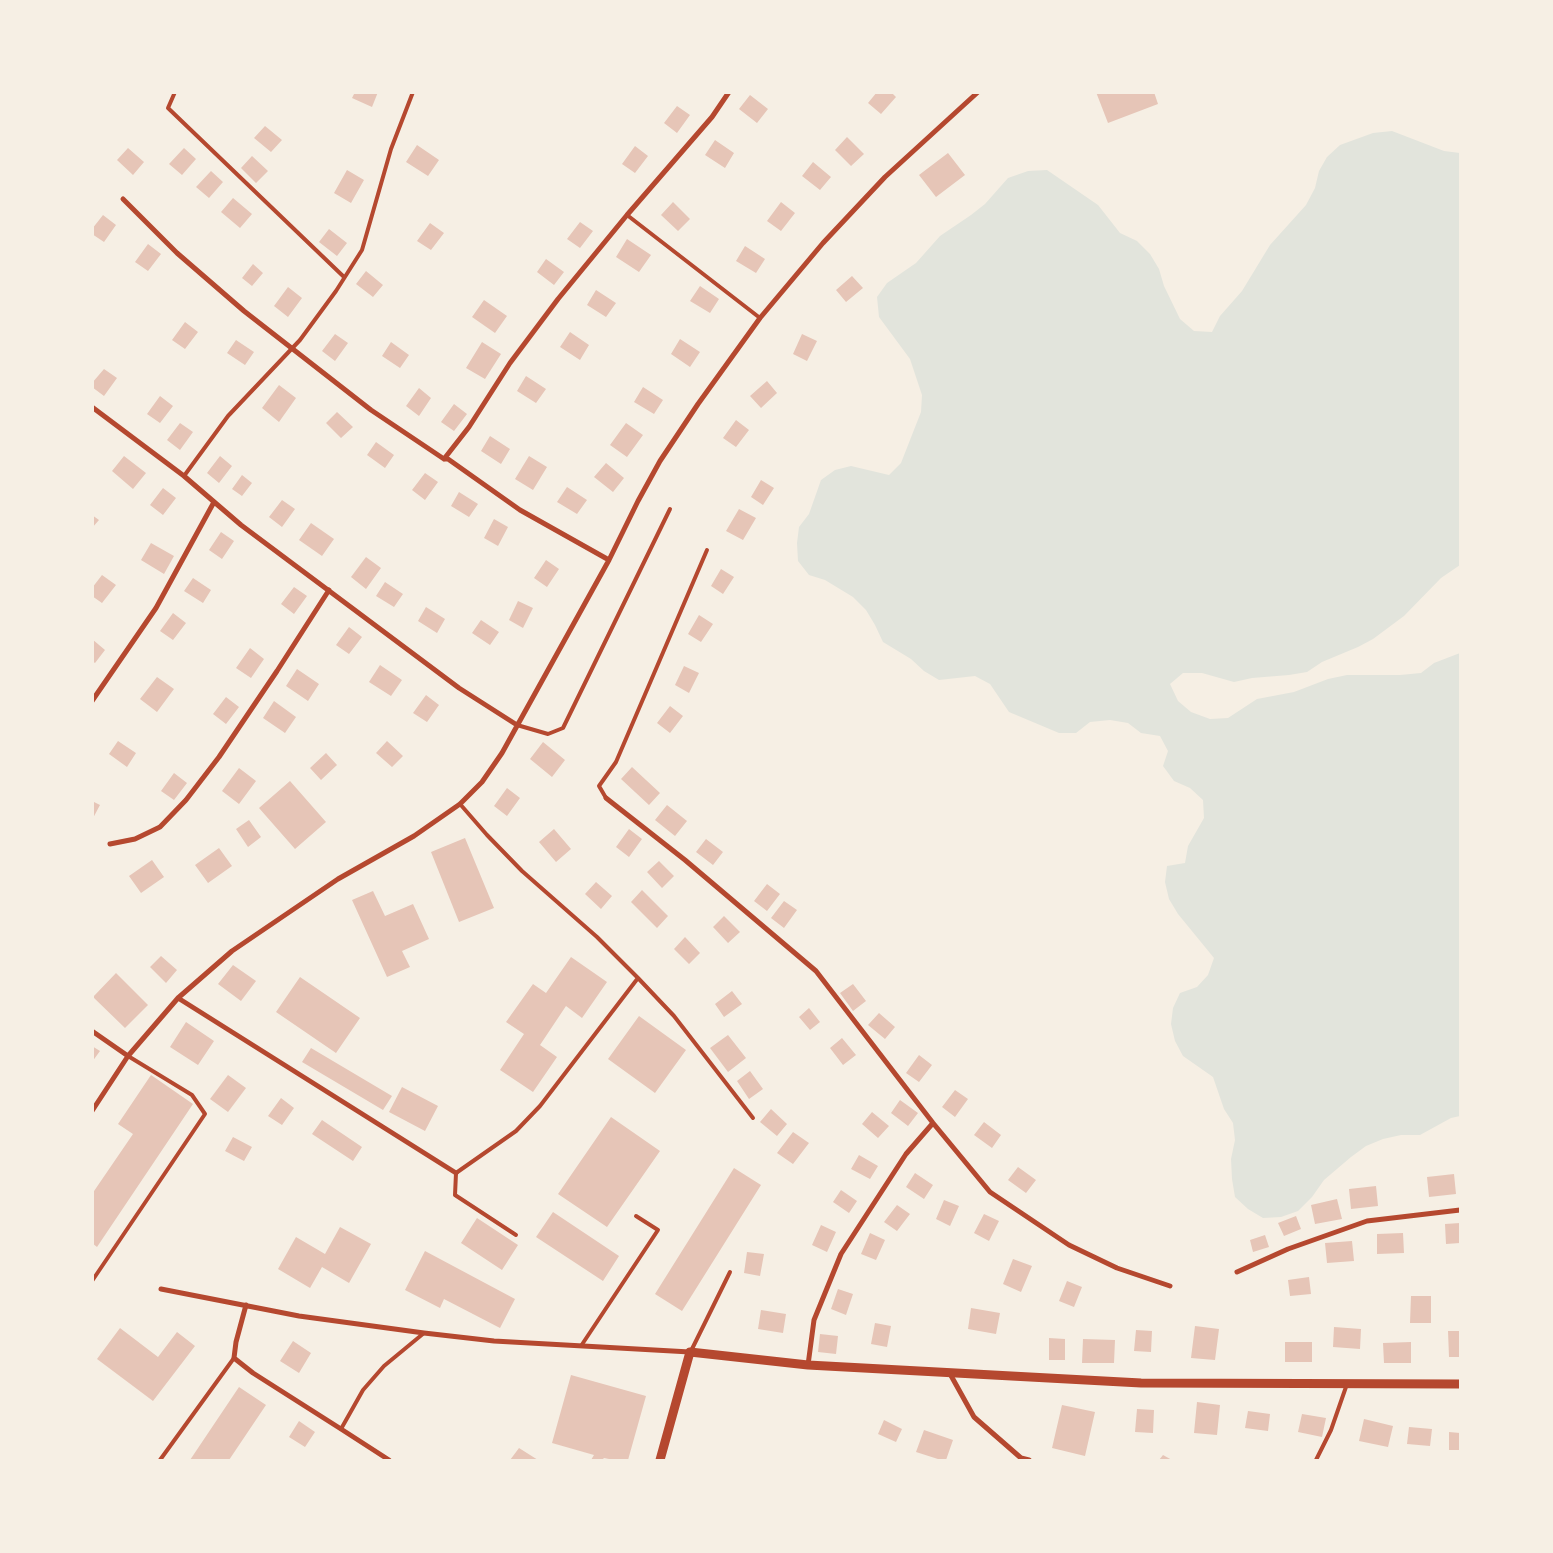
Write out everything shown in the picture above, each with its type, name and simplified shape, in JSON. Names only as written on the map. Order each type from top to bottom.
[{"type":"street","points":[[444,460],[469,427],[510,363],[553,306],[627,215],[712,118],[729,92]]},
{"type":"street","points":[[92,1111],[128,1056],[178,998],[232,951],[338,879],[414,836],[460,804],[482,782],[502,753],[609,560],[660,461],[698,404],[760,318],[823,243],[885,177],[978,92]]},
{"type":"street","points":[[123,199],[177,252],[244,311],[371,410],[520,510],[609,560]]},
{"type":"street","points":[[92,408],[184,476],[241,524],[459,688],[517,725]]},
{"type":"street","points":[[92,700],[156,608],[214,502]]},
{"type":"street","points":[[110,844],[135,839],[160,827],[186,800],[219,757],[329,590]]},
{"type":"street","points":[[606,798],[685,860],[816,971],[933,1123],[990,1192],[1068,1245],[1117,1268],[1170,1286]]},
{"type":"street","points":[[178,998],[456,1173]]},
{"type":"street","points":[[92,1032],[128,1056]]},
{"type":"street","points":[[808,1364],[814,1320],[841,1254],[906,1154],[933,1123]]},
{"type":"street","points":[[1237,1272],[1288,1249],[1367,1221],[1460,1210]]},
{"type":"street","points":[[161,1289],[299,1316],[424,1333],[494,1341],[690,1352],[808,1364],[1141,1383],[1460,1384]]},
{"type":"street","points":[[246,1305],[236,1342],[234,1358],[253,1373],[388,1460]]},
{"type":"street","points":[[660,1460],[690,1352]]},
{"type":"street","points":[[948,1372],[974,1418],[1021,1458],[1029,1460]]},
{"type":"lane","points":[[174,92],[168,108],[344,277]]},
{"type":"lane","points":[[184,476],[228,416],[300,340],[362,250],[391,148],[414,92]]},
{"type":"lane","points":[[627,215],[760,318]]},
{"type":"lane","points":[[517,725],[548,734],[563,728],[670,509]]},
{"type":"lane","points":[[606,798],[599,786],[616,762],[707,550]]},
{"type":"lane","points":[[460,804],[522,871],[597,937],[674,1016],[753,1118]]},
{"type":"lane","points":[[516,1235],[455,1195],[456,1173],[516,1131],[540,1106],[638,978]]},
{"type":"lane","points":[[92,1281],[205,1114],[192,1095],[128,1056]]},
{"type":"lane","points":[[582,1346],[658,1230],[636,1216]]},
{"type":"lane","points":[[690,1352],[730,1272]]},
{"type":"lane","points":[[341,1429],[364,1390],[384,1366],[424,1333]]},
{"type":"lane","points":[[160,1460],[234,1358]]},
{"type":"lane","points":[[1316,1460],[1331,1430],[1347,1384]]},
{"type":"shaded area","points":[[1392,131],[1444,151],[1460,153],[1460,565],[1441,578],[1404,616],[1373,639],[1322,662],[1307,672],[1252,678],[1234,682],[1202,673],[1183,673],[1170,684],[1178,701],[1191,712],[1210,719],[1228,718],[1257,699],[1294,692],[1328,679],[1347,675],[1421,673],[1434,663],[1460,653],[1460,1116],[1451,1118],[1420,1135],[1401,1135],[1383,1139],[1366,1146],[1324,1180],[1312,1197],[1298,1211],[1281,1217],[1263,1218],[1248,1209],[1235,1197],[1231,1159],[1235,1140],[1233,1123],[1224,1109],[1213,1077],[1183,1056],[1175,1041],[1171,1024],[1173,1008],[1180,993],[1197,987],[1208,975],[1214,958],[1178,914],[1169,899],[1165,882],[1167,866],[1185,863],[1188,846],[1204,818],[1203,800],[1190,788],[1174,781],[1163,766],[1168,751],[1160,736],[1141,733],[1128,723],[1110,720],[1090,722],[1076,733],[1059,733],[1009,712],[990,684],[975,676],[939,680],[924,671],[911,659],[883,642],[866,610],[853,597],[825,580],[809,575],[798,561],[797,543],[799,527],[809,514],[821,480],[835,470],[851,466],[889,475],[901,463],[921,412],[922,395],[910,359],[879,317],[877,297],[887,283],[916,263],[940,236],[985,204],[1008,178],[1028,171],[1047,170],[1098,205],[1120,233],[1137,241],[1150,254],[1159,269],[1164,286],[1180,319],[1194,331],[1212,332],[1220,316],[1242,291],[1270,245],[1306,205],[1315,188],[1319,171],[1327,157],[1340,145],[1373,133]]},
{"type":"building","points":[[355,92],[378,92],[372,107],[352,98]]},
{"type":"building","points":[[877,92],[891,92],[896,97],[881,114],[868,103]]},
{"type":"building","points":[[1096,92],[1154,92],[1158,104],[1108,123]]},
{"type":"building","points":[[750,95],[768,109],[757,123],[739,109]]},
{"type":"building","points":[[677,106],[690,115],[677,133],[664,123]]},
{"type":"building","points":[[265,126],[282,140],[271,152],[254,138]]},
{"type":"building","points":[[847,137],[864,154],[851,166],[835,150]]},
{"type":"building","points":[[715,140],[734,153],[725,168],[705,155]]},
{"type":"building","points":[[417,145],[439,160],[428,176],[406,162]]},
{"type":"building","points":[[635,146],[648,156],[635,173],[622,164]]},
{"type":"building","points":[[128,148],[144,162],[133,175],[117,160]]},
{"type":"building","points":[[184,148],[196,159],[182,175],[169,164]]},
{"type":"building","points":[[948,153],[965,175],[936,197],[919,175]]},
{"type":"building","points":[[252,156],[268,171],[256,183],[241,168]]},
{"type":"building","points":[[813,162],[831,177],[820,190],[802,176]]},
{"type":"building","points":[[347,170],[364,180],[351,203],[334,193]]},
{"type":"building","points":[[211,171],[223,182],[209,198],[196,187]]},
{"type":"building","points":[[233,198],[252,214],[240,228],[221,212]]},
{"type":"building","points":[[673,202],[690,219],[678,231],[661,215]]},
{"type":"building","points":[[781,202],[795,213],[781,231],[767,221]]},
{"type":"building","points":[[103,215],[116,225],[104,242],[92,234],[92,229]]},
{"type":"building","points":[[580,222],[593,231],[580,248],[567,239]]},
{"type":"building","points":[[430,223],[444,233],[431,250],[417,241]]},
{"type":"building","points":[[329,229],[347,243],[337,256],[319,242]]},
{"type":"building","points":[[627,239],[651,255],[639,272],[616,257]]},
{"type":"building","points":[[148,244],[161,254],[148,271],[135,262]]},
{"type":"building","points":[[745,246],[765,259],[756,273],[736,261]]},
{"type":"building","points":[[546,259],[564,272],[554,285],[537,272]]},
{"type":"building","points":[[253,264],[263,273],[252,286],[242,278]]},
{"type":"building","points":[[366,271],[383,285],[373,297],[356,284]]},
{"type":"building","points":[[852,276],[863,288],[846,302],[836,290]]},
{"type":"building","points":[[700,286],[719,299],[710,313],[690,301]]},
{"type":"building","points":[[288,287],[302,298],[288,317],[274,306]]},
{"type":"building","points":[[596,290],[616,303],[606,317],[587,305]]},
{"type":"building","points":[[484,300],[507,316],[495,333],[472,317]]},
{"type":"building","points":[[185,322],[198,332],[185,349],[172,340]]},
{"type":"building","points":[[570,332],[589,345],[580,360],[560,347]]},
{"type":"building","points":[[335,334],[348,343],[335,361],[322,351]]},
{"type":"building","points":[[802,334],[817,341],[807,361],[793,354]]},
{"type":"building","points":[[680,339],[700,352],[690,367],[671,354]]},
{"type":"building","points":[[236,340],[254,352],[245,365],[227,353]]},
{"type":"building","points":[[391,342],[409,355],[400,368],[382,356]]},
{"type":"building","points":[[482,342],[501,354],[485,379],[466,368]]},
{"type":"building","points":[[104,369],[117,378],[104,396],[92,387],[92,383]]},
{"type":"building","points":[[526,376],[546,389],[536,403],[517,391]]},
{"type":"building","points":[[767,381],[777,393],[761,408],[750,396]]},
{"type":"building","points":[[279,385],[296,398],[279,422],[262,408]]},
{"type":"building","points":[[643,387],[663,400],[654,414],[634,402]]},
{"type":"building","points":[[419,388],[431,398],[419,416],[406,406]]},
{"type":"building","points":[[160,396],[173,406],[160,423],[147,414]]},
{"type":"building","points":[[454,404],[467,414],[454,431],[441,422]]},
{"type":"building","points":[[337,412],[353,427],[341,438],[326,423]]},
{"type":"building","points":[[736,420],[749,430],[736,447],[723,438]]},
{"type":"building","points":[[180,423],[193,432],[180,450],[167,440]]},
{"type":"building","points":[[626,423],[643,435],[627,457],[610,445]]},
{"type":"building","points":[[490,436],[510,449],[501,464],[481,451]]},
{"type":"building","points":[[376,442],[394,455],[385,468],[367,455]]},
{"type":"building","points":[[124,456],[146,473],[133,489],[112,471]]},
{"type":"building","points":[[220,456],[232,466],[219,483],[207,473]]},
{"type":"building","points":[[529,456],[547,467],[533,490],[515,479]]},
{"type":"building","points":[[606,463],[624,478],[613,492],[594,477]]},
{"type":"building","points":[[425,473],[438,482],[425,500],[412,490]]},
{"type":"building","points":[[242,475],[252,483],[242,496],[232,489]]},
{"type":"building","points":[[761,480],[774,488],[763,505],[751,497]]},
{"type":"building","points":[[567,487],[587,500],[577,514],[557,502]]},
{"type":"building","points":[[163,488],[176,498],[163,515],[150,505]]},
{"type":"building","points":[[459,492],[478,504],[469,517],[451,506]]},
{"type":"building","points":[[282,500],[295,509],[282,527],[269,517]]},
{"type":"building","points":[[739,509],[756,518],[743,540],[726,531]]},
{"type":"building","points":[[92,515],[99,520],[92,528]]},
{"type":"building","points":[[494,519],[508,527],[498,546],[484,538]]},
{"type":"building","points":[[311,523],[334,539],[322,556],[299,540]]},
{"type":"building","points":[[221,532],[234,541],[222,559],[209,550]]},
{"type":"building","points":[[151,543],[174,556],[164,574],[141,560]]},
{"type":"building","points":[[366,557],[381,568],[366,589],[351,577]]},
{"type":"building","points":[[546,560],[559,569],[547,587],[534,578]]},
{"type":"building","points":[[721,569],[734,577],[723,594],[711,586]]},
{"type":"building","points":[[102,575],[116,585],[102,603],[92,596],[92,588]]},
{"type":"building","points":[[193,578],[211,590],[203,603],[184,591]]},
{"type":"building","points":[[385,582],[403,594],[394,607],[376,596]]},
{"type":"building","points":[[294,587],[307,596],[294,614],[281,604]]},
{"type":"building","points":[[518,601],[533,608],[523,628],[509,620]]},
{"type":"building","points":[[426,607],[445,619],[437,633],[418,621]]},
{"type":"building","points":[[173,613],[186,623],[173,640],[160,631]]},
{"type":"building","points":[[699,615],[713,624],[701,642],[688,634]]},
{"type":"building","points":[[481,620],[499,632],[490,645],[472,633]]},
{"type":"building","points":[[349,627],[362,637],[349,654],[336,645]]},
{"type":"building","points":[[92,639],[105,650],[95,663],[92,661]]},
{"type":"building","points":[[250,648],[264,659],[251,678],[236,668]]},
{"type":"building","points":[[380,665],[402,680],[391,696],[369,682]]},
{"type":"building","points":[[684,666],[699,673],[689,693],[675,685]]},
{"type":"building","points":[[297,669],[319,684],[308,701],[286,686]]},
{"type":"building","points":[[157,677],[174,689],[157,712],[140,699]]},
{"type":"building","points":[[426,695],[439,705],[427,722],[413,713]]},
{"type":"building","points":[[226,697],[239,707],[226,724],[213,714]]},
{"type":"building","points":[[274,701],[296,717],[285,733],[263,718]]},
{"type":"building","points":[[670,706],[683,716],[670,733],[657,723]]},
{"type":"building","points":[[118,741],[136,753],[127,767],[109,754]]},
{"type":"building","points":[[387,741],[403,756],[392,767],[376,753]]},
{"type":"building","points":[[543,742],[565,760],[552,777],[530,759]]},
{"type":"building","points":[[326,753],[337,765],[321,780],[310,768]]},
{"type":"building","points":[[632,767],[660,793],[649,805],[621,779]]},
{"type":"building","points":[[239,768],[256,781],[239,804],[222,791]]},
{"type":"building","points":[[174,773],[187,783],[174,800],[161,791]]},
{"type":"building","points":[[290,781],[326,822],[295,849],[259,808]]},
{"type":"building","points":[[507,788],[520,798],[507,816],[494,806]]},
{"type":"building","points":[[92,801],[100,805],[92,820]]},
{"type":"building","points":[[667,805],[687,821],[675,836],[655,820]]},
{"type":"building","points":[[249,820],[261,837],[248,847],[236,829]]},
{"type":"building","points":[[554,829],[571,849],[556,862],[539,842]]},
{"type":"building","points":[[629,829],[642,839],[629,857],[616,847]]},
{"type":"building","points":[[465,838],[494,908],[459,922],[431,852]]},
{"type":"building","points":[[706,839],[723,852],[713,865],[696,852]]},
{"type":"building","points":[[219,848],[232,866],[208,883],[195,865]]},
{"type":"building","points":[[152,860],[164,877],[141,893],[129,876]]},
{"type":"building","points":[[659,861],[674,876],[662,888],[647,872]]},
{"type":"building","points":[[596,882],[612,896],[601,909],[585,894]]},
{"type":"building","points":[[767,884],[780,894],[767,911],[754,901]]},
{"type":"building","points":[[642,890],[668,916],[657,928],[631,902]]},
{"type":"building","points":[[373,891],[385,916],[413,904],[429,939],[402,951],[410,967],[387,977],[352,900]]},
{"type":"building","points":[[784,901],[797,910],[784,928],[771,918]]},
{"type":"building","points":[[724,916],[740,932],[728,943],[713,927]]},
{"type":"building","points":[[685,937],[700,953],[689,964],[674,949]]},
{"type":"building","points":[[161,956],[177,970],[166,983],[150,967]]},
{"type":"building","points":[[571,957],[607,982],[582,1018],[566,1006],[540,1045],[557,1057],[533,1092],[500,1070],[524,1034],[506,1022],[533,984],[546,993]]},
{"type":"building","points":[[233,965],[256,981],[241,1001],[218,984]]},
{"type":"building","points":[[116,973],[148,1005],[125,1028],[93,997]]},
{"type":"building","points":[[300,977],[360,1018],[336,1053],[276,1012]]},
{"type":"building","points":[[853,984],[866,1001],[853,1011],[840,993]]},
{"type":"building","points":[[732,991],[742,1004],[724,1017],[715,1004]]},
{"type":"building","points":[[809,1008],[820,1022],[810,1030],[799,1017]]},
{"type":"building","points":[[879,1013],[895,1027],[885,1039],[868,1025]]},
{"type":"building","points":[[639,1016],[686,1050],[655,1093],[608,1059]]},
{"type":"building","points":[[186,1022],[214,1041],[198,1065],[170,1047]]},
{"type":"building","points":[[728,1035],[746,1058],[728,1072],[710,1048]]},
{"type":"building","points":[[842,1038],[856,1055],[843,1065],[830,1048]]},
{"type":"building","points":[[92,1046],[100,1051],[92,1062]]},
{"type":"building","points":[[311,1048],[392,1096],[383,1110],[302,1062]]},
{"type":"building","points":[[919,1055],[932,1065],[919,1082],[906,1073]]},
{"type":"building","points":[[750,1071],[763,1089],[749,1099],[737,1081]]},
{"type":"building","points":[[151,1075],[193,1104],[97,1247],[92,1243],[92,1194],[133,1134],[118,1124]]},
{"type":"building","points":[[228,1075],[246,1088],[228,1112],[210,1099]]},
{"type":"building","points":[[402,1087],[438,1106],[425,1131],[389,1112]]},
{"type":"building","points":[[955,1090],[968,1099],[955,1117],[942,1107]]},
{"type":"building","points":[[281,1098],[294,1108],[282,1125],[268,1116]]},
{"type":"building","points":[[900,1100],[918,1113],[908,1126],[891,1113]]},
{"type":"building","points":[[771,1109],[787,1124],[777,1136],[760,1122]]},
{"type":"building","points":[[872,1112],[889,1126],[878,1138],[862,1124]]},
{"type":"building","points":[[611,1117],[660,1151],[607,1227],[558,1194]]},
{"type":"building","points":[[322,1120],[362,1147],[353,1161],[312,1134]]},
{"type":"building","points":[[984,1122],[1001,1135],[992,1148],[974,1135]]},
{"type":"building","points":[[793,1132],[809,1143],[793,1164],[777,1153]]},
{"type":"building","points":[[233,1137],[252,1147],[244,1161],[225,1151]]},
{"type":"building","points":[[859,1155],[878,1166],[870,1179],[851,1169]]},
{"type":"building","points":[[1018,1167],[1036,1180],[1026,1193],[1008,1180]]},
{"type":"building","points":[[734,1168],[761,1185],[682,1311],[655,1294]]},
{"type":"building","points":[[915,1173],[933,1185],[924,1199],[906,1187]]},
{"type":"building","points":[[1454,1174],[1456,1194],[1429,1197],[1427,1177]]},
{"type":"building","points":[[1376,1186],[1378,1206],[1351,1209],[1349,1189]]},
{"type":"building","points":[[841,1190],[857,1201],[849,1213],[833,1202]]},
{"type":"building","points":[[1337,1199],[1342,1219],[1315,1224],[1311,1205]]},
{"type":"building","points":[[944,1200],[959,1206],[950,1226],[936,1219]]},
{"type":"building","points":[[897,1205],[910,1214],[897,1231],[884,1222]]},
{"type":"building","points":[[553,1212],[619,1256],[603,1281],[536,1237]]},
{"type":"building","points":[[984,1214],[999,1221],[989,1241],[974,1233]]},
{"type":"building","points":[[1296,1216],[1301,1229],[1284,1236],[1278,1223]]},
{"type":"building","points":[[477,1218],[518,1245],[502,1270],[461,1243]]},
{"type":"building","points":[[1460,1223],[1460,1243],[1446,1244],[1445,1224]]},
{"type":"building","points":[[821,1225],[836,1232],[827,1252],[812,1245]]},
{"type":"building","points":[[340,1227],[371,1244],[349,1283],[322,1267],[310,1288],[278,1269],[296,1237],[325,1254]]},
{"type":"building","points":[[870,1233],[885,1240],[876,1260],[861,1254]]},
{"type":"building","points":[[1403,1233],[1404,1253],[1377,1254],[1377,1234]]},
{"type":"building","points":[[1265,1235],[1269,1247],[1253,1252],[1250,1240]]},
{"type":"building","points":[[1352,1241],[1354,1261],[1327,1263],[1325,1243]]},
{"type":"building","points":[[425,1251],[515,1299],[500,1328],[444,1299],[440,1308],[405,1290]]},
{"type":"building","points":[[747,1252],[764,1254],[760,1276],[744,1273]]},
{"type":"building","points":[[1013,1259],[1032,1266],[1021,1292],[1003,1284]]},
{"type":"building","points":[[1309,1277],[1311,1294],[1290,1296],[1288,1280]]},
{"type":"building","points":[[1067,1281],[1082,1287],[1074,1307],[1059,1301]]},
{"type":"building","points":[[838,1289],[853,1294],[846,1315],[831,1309]]},
{"type":"building","points":[[1411,1296],[1431,1296],[1431,1323],[1410,1323]]},
{"type":"building","points":[[971,1308],[1000,1313],[996,1334],[968,1329]]},
{"type":"building","points":[[761,1310],[786,1314],[783,1333],[758,1329]]},
{"type":"building","points":[[875,1323],[891,1326],[887,1347],[871,1344]]},
{"type":"building","points":[[1195,1326],[1219,1329],[1215,1360],[1191,1358]]},
{"type":"building","points":[[1334,1327],[1361,1329],[1360,1349],[1333,1347]]},
{"type":"building","points":[[120,1328],[158,1357],[177,1332],[195,1346],[153,1401],[97,1359]]},
{"type":"building","points":[[1136,1330],[1152,1331],[1151,1352],[1134,1351]]},
{"type":"building","points":[[1448,1331],[1460,1331],[1460,1357],[1449,1357]]},
{"type":"building","points":[[820,1334],[838,1336],[836,1354],[818,1352]]},
{"type":"building","points":[[1049,1338],[1065,1339],[1065,1360],[1049,1360]]},
{"type":"building","points":[[1083,1339],[1115,1340],[1114,1363],[1082,1363]]},
{"type":"building","points":[[293,1341],[311,1353],[299,1373],[280,1361]]},
{"type":"building","points":[[1285,1342],[1312,1342],[1312,1362],[1285,1362]]},
{"type":"building","points":[[1411,1342],[1411,1363],[1384,1363],[1383,1343]]},
{"type":"building","points":[[571,1375],[646,1396],[628,1460],[604,1458],[602,1460],[591,1460],[594,1455],[552,1443]]},
{"type":"building","points":[[239,1387],[266,1405],[229,1460],[190,1460]]},
{"type":"building","points":[[1197,1402],[1220,1405],[1217,1435],[1194,1433]]},
{"type":"building","points":[[1062,1405],[1095,1412],[1085,1456],[1052,1448]]},
{"type":"building","points":[[1137,1409],[1154,1410],[1153,1433],[1135,1432]]},
{"type":"building","points":[[1248,1411],[1270,1414],[1268,1431],[1245,1428]]},
{"type":"building","points":[[1302,1414],[1326,1418],[1322,1437],[1298,1432]]},
{"type":"building","points":[[1364,1419],[1393,1426],[1388,1447],[1359,1441]]},
{"type":"building","points":[[884,1420],[902,1429],[896,1442],[878,1434]]},
{"type":"building","points":[[299,1421],[315,1432],[305,1447],[289,1437]]},
{"type":"building","points":[[1409,1427],[1432,1429],[1430,1446],[1407,1444]]},
{"type":"building","points":[[924,1430],[953,1440],[946,1460],[916,1452]]},
{"type":"building","points":[[1449,1432],[1460,1433],[1460,1450],[1449,1450]]},
{"type":"building","points":[[519,1448],[538,1460],[510,1460]]},
{"type":"building","points":[[1163,1455],[1172,1460],[1159,1460]]}]
